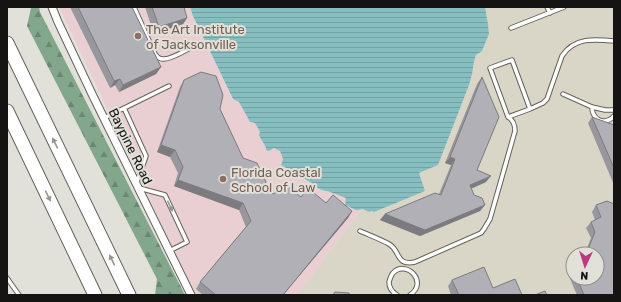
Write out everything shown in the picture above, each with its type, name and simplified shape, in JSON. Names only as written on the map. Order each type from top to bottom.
[{"type":"highway","points":[[7,43],[129,295]]},
{"type":"highway","points":[[7,111],[95,295]]},
{"type":"street","name":"Baypine Road","points":[[52,7],[104,118],[191,295]]},
{"type":"lane","points":[[134,7],[157,56],[163,59],[170,58],[194,46]]},
{"type":"lane","points":[[547,7],[550,13]]},
{"type":"lane","points":[[511,28],[564,7]]},
{"type":"lane","points":[[508,117],[543,104],[547,99],[562,56],[570,47],[589,40],[597,39],[614,41]]},
{"type":"lane","points":[[360,231],[392,246],[399,259],[406,263],[415,262],[481,233],[490,219],[515,131],[514,123],[512,119],[508,117],[490,68],[512,60],[530,109]]},
{"type":"lane","points":[[104,118],[169,86]]},
{"type":"lane","points":[[563,94],[592,107],[605,110],[614,110]]},
{"type":"lane","points":[[592,107],[593,114],[602,122],[608,121],[614,116]]},
{"type":"lane","points":[[124,108],[146,156],[137,186],[165,196],[187,242],[169,251]]},
{"type":"lane","points":[[405,269],[406,263]]},
{"type":"lane","points":[[397,295],[390,286],[390,278],[396,271],[405,269],[412,272],[417,279],[416,288],[410,295]]},
{"type":"lane","points":[[7,278],[19,295]]},
{"type":"shaded area","name":"Florida Coastal School of Law","points":[[59,7],[190,7],[232,99],[239,102],[250,122],[255,123],[260,132],[261,140],[267,148],[274,148],[280,151],[283,159],[281,165],[315,185],[317,188],[346,198],[363,208],[297,295],[195,295]]},
{"type":"shaded area","points":[[485,7],[614,7],[614,295],[297,295],[363,208],[369,212],[419,173],[438,165],[472,74],[476,55],[482,51],[489,34]]},
{"type":"green space","points":[[31,7],[39,7],[40,12],[185,295],[155,295],[157,279],[27,26]]},
{"type":"water","points":[[190,7],[485,7],[489,34],[482,51],[476,55],[469,85],[438,165],[419,173],[425,191],[374,212],[369,212],[363,209],[356,210],[345,205],[346,198],[320,189],[281,165],[283,159],[280,151],[274,148],[269,151],[266,150],[259,135],[260,132],[255,123],[250,122],[239,102],[233,99]]},
{"type":"building","points":[[78,7],[132,7],[161,67],[123,85],[120,79],[114,81]]},
{"type":"building","points":[[152,7],[184,7],[187,18],[159,27]]},
{"type":"building","points":[[201,72],[216,76],[223,95],[220,109],[243,158],[257,163],[266,182],[262,190],[274,194],[283,183],[301,197],[308,188],[326,203],[333,195],[352,211],[283,295],[216,295],[200,282],[251,221],[243,203],[178,180],[183,167],[175,150],[161,145],[184,80]]},
{"type":"building","points":[[482,77],[499,117],[477,170],[491,176],[470,185],[474,195],[482,198],[485,205],[425,230],[385,214],[435,193],[441,195],[455,159],[450,157]]},
{"type":"building","points":[[592,117],[614,125],[614,168]]},
{"type":"building","points":[[607,201],[614,204],[614,295],[584,295],[580,286],[605,286],[605,246],[589,246],[595,232],[591,222],[601,217],[596,205]]},
{"type":"building","points":[[484,267],[493,288],[515,279],[522,295],[459,295],[452,280]]},
{"type":"building","points":[[545,291],[547,295],[535,295]]},
{"type":"building","points":[[335,292],[349,293],[350,295],[333,295]]},
{"type":"place","name":"The Art Institute of Jacksonville","points":[[138,36]]},
{"type":"place","name":"Florida Coastal School of Law","points":[[223,179]]}]
